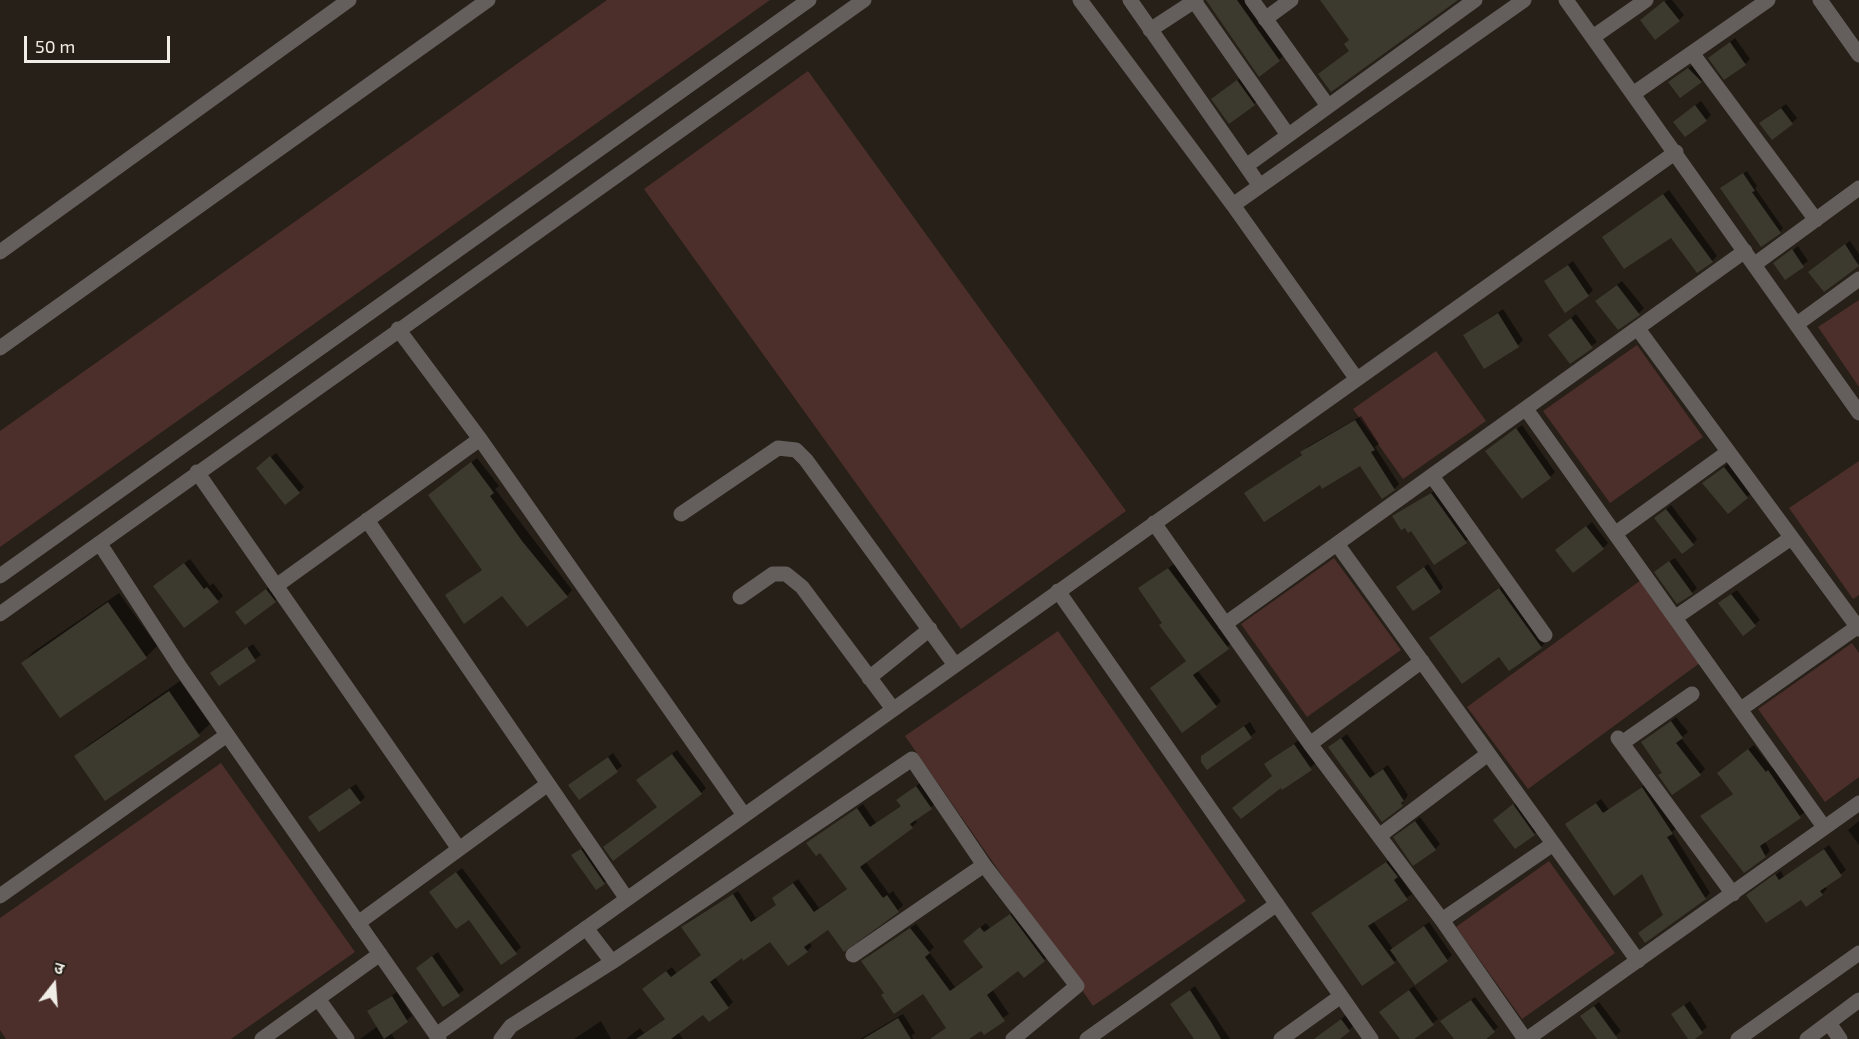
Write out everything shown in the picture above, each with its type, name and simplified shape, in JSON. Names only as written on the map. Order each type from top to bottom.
[{"type":"street","points":[[0,252],[349,0]]},
{"type":"street","points":[[0,348],[488,0]]},
{"type":"street","points":[[0,576],[809,0]]},
{"type":"street","points":[[0,614],[864,0]]},
{"type":"street","points":[[1080,0],[1233,205],[1356,378]]},
{"type":"street","points":[[1130,0],[1260,186]]},
{"type":"street","points":[[1252,0],[1328,106]]},
{"type":"street","points":[[1265,19],[1291,0]]},
{"type":"street","points":[[1246,166],[1475,0]]},
{"type":"street","points":[[1233,205],[1524,0]]},
{"type":"street","points":[[1566,0],[1859,413]]},
{"type":"street","points":[[1593,37],[1646,0]]},
{"type":"street","points":[[1633,94],[1768,0]]},
{"type":"street","points":[[1820,0],[1859,55]]},
{"type":"street","points":[[1150,30],[1195,1],[1288,135]]},
{"type":"street","points":[[1692,53],[1816,220]]},
{"type":"street","points":[[100,544],[226,735],[438,1037],[744,815],[1676,152]]},
{"type":"street","points":[[1755,264],[1859,188]]},
{"type":"street","points":[[1225,624],[1745,251]]},
{"type":"street","points":[[1797,324],[1859,279]]},
{"type":"street","points":[[398,329],[480,439],[744,815]]},
{"type":"street","points":[[1638,329],[1858,628],[1741,708]]},
{"type":"street","points":[[1526,409],[1824,827]]},
{"type":"street","points":[[276,586],[480,439]]},
{"type":"street","points":[[681,514],[778,448],[796,450],[806,459],[956,665]]},
{"type":"street","points":[[1616,533],[1728,452]]},
{"type":"street","points":[[197,472],[459,849]]},
{"type":"street","points":[[1432,476],[1545,635]]},
{"type":"street","points":[[367,520],[627,899]]},
{"type":"street","points":[[1154,523],[1310,744],[1442,920],[1526,1039],[1859,803]]},
{"type":"street","points":[[1676,617],[1791,538]]},
{"type":"street","points":[[1337,544],[1638,961]]},
{"type":"street","points":[[740,597],[773,574],[786,574],[802,587],[893,709]]},
{"type":"street","points":[[1059,591],[1371,1039]]},
{"type":"street","points":[[869,678],[930,629]]},
{"type":"street","points":[[1310,744],[1422,661]]},
{"type":"street","points":[[1692,694],[1620,740],[1733,894]]},
{"type":"street","points":[[0,896],[226,735]]},
{"type":"street","points":[[1378,836],[1488,754]]},
{"type":"street","points":[[501,1039],[511,1026],[612,962],[912,759],[984,865],[1077,986],[1013,1039]]},
{"type":"street","points":[[358,923],[548,784]]},
{"type":"street","points":[[1442,920],[1553,844]]},
{"type":"street","points":[[853,955],[984,865]]},
{"type":"street","points":[[1087,1039],[1277,904]]},
{"type":"street","points":[[586,928],[612,962]]},
{"type":"street","points":[[1738,1039],[1859,953]]},
{"type":"street","points":[[263,1039],[380,954]]},
{"type":"street","points":[[1281,1039],[1341,996]]},
{"type":"street","points":[[319,1000],[347,1039]]},
{"type":"street","points":[[1807,1039],[1859,1000]]},
{"type":"street","points":[[1829,1023],[1840,1039]]},
{"type":"shaded area","points":[[607,0],[770,0],[0,547],[0,431]]},
{"type":"shaded area","points":[[808,71],[1126,511],[961,629],[644,189]]},
{"type":"shaded area","points":[[1859,300],[1859,387],[1818,327]]},
{"type":"shaded area","points":[[1637,345],[1703,437],[1610,503],[1543,411]]},
{"type":"shaded area","points":[[1436,351],[1486,421],[1403,479],[1353,409]]},
{"type":"shaded area","points":[[1859,461],[1859,595],[1853,599],[1789,508]]},
{"type":"shaded area","points":[[1334,558],[1401,650],[1307,717],[1241,624]]},
{"type":"shaded area","points":[[1648,575],[1708,657],[1528,789],[1467,707]]},
{"type":"shaded area","points":[[1058,631],[1246,901],[1093,1006],[905,736]]},
{"type":"shaded area","points":[[1852,643],[1859,653],[1859,777],[1825,802],[1758,709]]},
{"type":"shaded area","points":[[221,763],[355,952],[231,1039],[6,1039],[0,1030],[0,918]]},
{"type":"shaded area","points":[[1549,861],[1615,953],[1522,1019],[1456,927]]},
{"type":"building","points":[[1206,0],[1237,0],[1280,61],[1259,77]]},
{"type":"building","points":[[1320,0],[1458,0],[1331,92],[1318,74],[1349,51],[1344,44],[1349,40]]},
{"type":"building","points":[[1664,1],[1680,21],[1655,40],[1640,20]]},
{"type":"building","points":[[1730,42],[1746,65],[1724,80],[1708,58]]},
{"type":"building","points":[[1688,68],[1702,82],[1680,98],[1668,82]]},
{"type":"building","points":[[1237,80],[1255,105],[1229,124],[1211,99]]},
{"type":"building","points":[[1695,105],[1707,121],[1685,137],[1673,122]]},
{"type":"building","points":[[1781,108],[1793,124],[1772,140],[1759,123]]},
{"type":"building","points":[[1743,173],[1755,191],[1752,192],[1781,233],[1761,247],[1720,188]]},
{"type":"building","points":[[1663,194],[1713,262],[1697,273],[1671,238],[1624,269],[1602,237]]},
{"type":"building","points":[[1845,244],[1859,266],[1824,292],[1808,272]]},
{"type":"building","points":[[1792,249],[1804,267],[1785,280],[1773,263]]},
{"type":"building","points":[[1568,265],[1589,296],[1565,313],[1544,281]]},
{"type":"building","points":[[1617,285],[1640,315],[1618,330],[1595,301]]},
{"type":"building","points":[[1498,313],[1519,347],[1484,369],[1463,335]]},
{"type":"building","points":[[1571,318],[1593,348],[1570,364],[1548,335]]},
{"type":"building","points":[[1355,420],[1375,450],[1371,452],[1395,490],[1382,499],[1360,466],[1322,489],[1320,485],[1264,522],[1244,493],[1302,455],[1300,452]]},
{"type":"building","points":[[1516,428],[1551,478],[1522,499],[1485,451]]},
{"type":"building","points":[[270,456],[300,493],[285,505],[256,468]]},
{"type":"building","points":[[471,462],[494,493],[490,496],[522,541],[568,597],[527,627],[502,596],[464,624],[445,595],[482,570],[428,495]]},
{"type":"building","points":[[1724,467],[1748,498],[1728,514],[1702,483]]},
{"type":"building","points":[[1431,493],[1467,543],[1434,565],[1411,531],[1408,533],[1405,528],[1401,530],[1392,516]]},
{"type":"building","points":[[1666,509],[1694,545],[1682,554],[1654,518]]},
{"type":"building","points":[[1586,526],[1604,549],[1573,573],[1555,550]]},
{"type":"building","points":[[1669,561],[1693,594],[1677,604],[1654,572]]},
{"type":"building","points":[[184,563],[204,589],[207,587],[219,602],[184,628],[153,586]]},
{"type":"building","points":[[1424,567],[1441,592],[1413,611],[1396,587]]},
{"type":"building","points":[[1168,568],[1229,649],[1193,675],[1217,707],[1182,733],[1150,688],[1186,661],[1159,625],[1162,623],[1138,588]]},
{"type":"building","points":[[1499,588],[1542,648],[1509,671],[1499,657],[1462,684],[1429,638]]},
{"type":"building","points":[[266,589],[276,602],[245,625],[235,612]]},
{"type":"building","points":[[1731,594],[1756,626],[1743,636],[1718,603]]},
{"type":"building","points":[[108,602],[147,658],[60,718],[21,663]]},
{"type":"building","points":[[247,647],[256,661],[219,686],[210,673]]},
{"type":"building","points":[[169,691],[200,736],[105,801],[74,756]]},
{"type":"building","points":[[1671,721],[1683,738],[1676,743],[1701,775],[1672,795],[1658,775],[1662,773],[1641,742]]},
{"type":"building","points":[[1244,726],[1252,738],[1207,770],[1201,762],[1201,756]]},
{"type":"building","points":[[1341,738],[1370,778],[1383,769],[1404,801],[1401,803],[1403,806],[1382,822],[1328,747]]},
{"type":"building","points":[[1294,744],[1312,770],[1282,790],[1281,788],[1241,819],[1232,808],[1272,776],[1264,764]]},
{"type":"building","points":[[1748,749],[1766,772],[1768,770],[1801,818],[1760,846],[1766,857],[1744,873],[1700,816],[1733,794],[1717,773]]},
{"type":"building","points":[[672,754],[702,794],[613,861],[603,847],[657,807],[636,780]]},
{"type":"building","points":[[608,757],[618,772],[579,800],[568,785]]},
{"type":"building","points":[[916,786],[932,809],[910,824],[913,828],[860,867],[883,898],[887,895],[899,912],[844,952],[828,930],[804,947],[808,952],[788,966],[770,942],[743,961],[742,958],[710,982],[729,1008],[709,1022],[703,1015],[671,1039],[636,1039],[665,1019],[642,989],[666,971],[671,977],[701,955],[681,927],[733,894],[751,922],[776,905],[772,898],[793,883],[814,912],[847,889],[820,853],[816,856],[806,843],[857,808],[870,827],[901,806],[896,800]]},
{"type":"building","points":[[1642,787],[1673,834],[1667,837],[1706,899],[1645,943],[1638,933],[1663,915],[1642,874],[1614,896],[1565,824],[1596,803],[1603,813]]},
{"type":"building","points":[[350,788],[361,803],[319,832],[308,817]]},
{"type":"building","points":[[1513,804],[1535,835],[1515,849],[1493,820]]},
{"type":"building","points":[[1415,821],[1436,850],[1413,866],[1393,837]]},
{"type":"building","points":[[581,849],[605,884],[596,890],[571,855]]},
{"type":"building","points":[[1824,849],[1842,876],[1820,891],[1823,895],[1806,907],[1801,900],[1766,923],[1746,895],[1775,874],[1779,880]]},
{"type":"building","points":[[1386,862],[1398,877],[1394,880],[1408,900],[1368,926],[1395,963],[1362,986],[1311,913]]},
{"type":"building","points":[[456,872],[517,954],[501,965],[469,920],[456,929],[429,892]]},
{"type":"building","points":[[1010,914],[1045,961],[1024,978],[1018,971],[987,995],[1005,1021],[984,1035],[981,1031],[969,1039],[930,1039],[946,1028],[923,994],[894,1014],[881,995],[884,993],[861,961],[910,928],[930,953],[925,957],[950,991],[983,967],[963,941],[980,927],[984,932]]},
{"type":"building","points":[[1424,926],[1448,961],[1415,985],[1390,950]]},
{"type":"building","points":[[432,956],[460,996],[443,1007],[416,968]]},
{"type":"building","points":[[1190,990],[1221,1039],[1194,1039],[1170,1004]]},
{"type":"building","points":[[1409,990],[1434,1025],[1414,1039],[1400,1039],[1379,1012]]},
{"type":"building","points":[[392,996],[408,1022],[384,1039],[367,1011]]},
{"type":"building","points":[[1471,1000],[1495,1032],[1486,1039],[1454,1039],[1440,1021]]},
{"type":"building","points":[[1684,1005],[1703,1033],[1695,1039],[1688,1039],[1671,1014]]},
{"type":"building","points":[[1594,1006],[1618,1039],[1597,1039],[1580,1016]]},
{"type":"building","points":[[898,1018],[911,1039],[863,1039]]},
{"type":"building","points":[[1341,1019],[1350,1031],[1340,1039],[1314,1039]]}]
